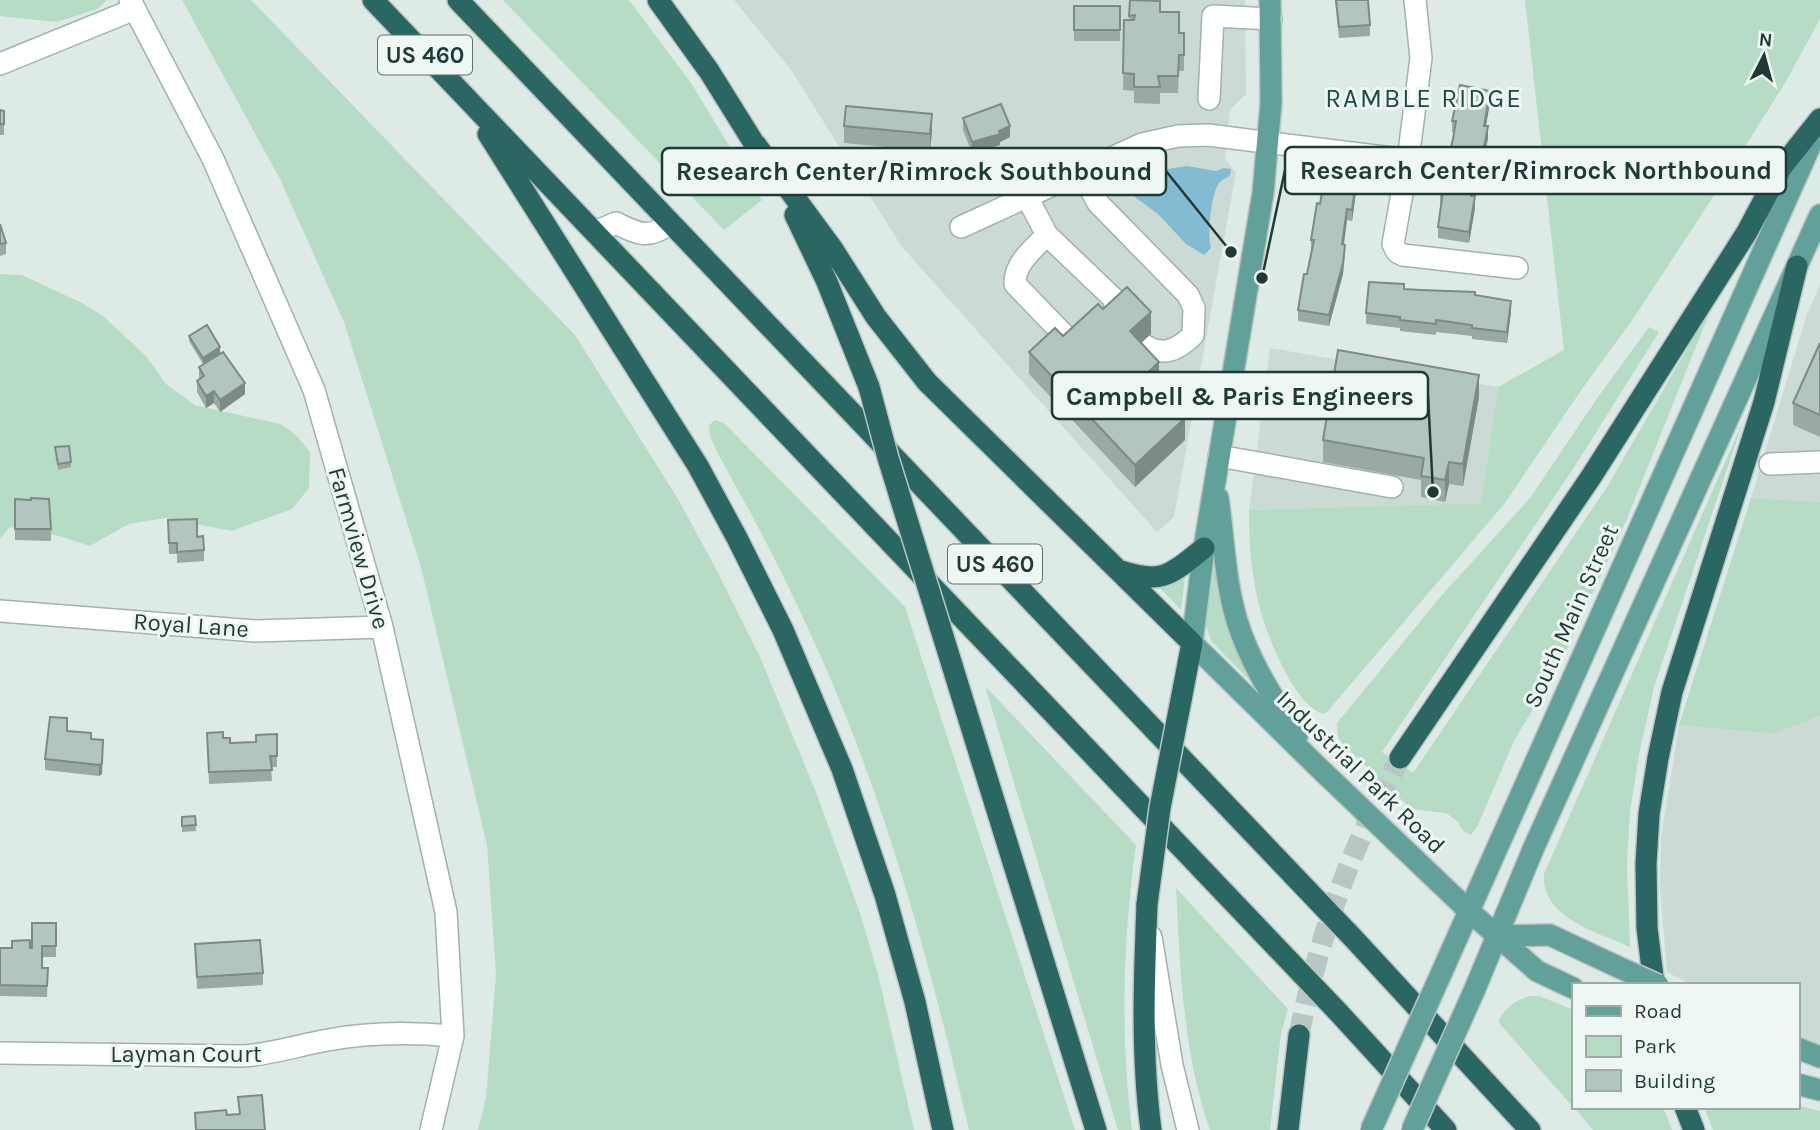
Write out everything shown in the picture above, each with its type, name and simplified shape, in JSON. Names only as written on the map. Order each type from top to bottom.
[{"type":"highway","name":"US 460","points":[[373,0],[1320,993],[1446,1130]]},
{"type":"highway","name":"US 460","points":[[458,0],[1354,939],[1530,1130]]},
{"type":"highway","points":[[658,0],[709,71],[756,145],[808,240],[869,387],[888,458],[1097,1130]]},
{"type":"highway","points":[[478,109],[491,140],[698,466],[783,630],[842,769],[885,895],[915,1002],[943,1130]]},
{"type":"highway","points":[[1401,758],[1591,477],[1746,232],[1781,168],[1820,119]]},
{"type":"highway","points":[[756,145],[832,248],[876,317],[927,382],[1192,643],[1162,796],[1147,904],[1144,1008],[1146,1091],[1151,1130]]},
{"type":"highway","points":[[1656,983],[1647,928],[1646,864],[1649,814],[1658,758],[1672,692],[1764,402],[1797,265]]},
{"type":"highway","points":[[1115,569],[1141,578],[1154,578],[1170,574],[1203,548]]},
{"type":"highway","points":[[1288,1130],[1298,1035]]},
{"type":"highway","points":[[1686,1109],[1694,1130]]},
{"type":"main road","points":[[1192,643],[1203,548],[1263,193],[1269,142],[1271,9]]},
{"type":"main road","name":"South Main Street","points":[[1371,1130],[1820,124]]},
{"type":"main road","points":[[1412,1130],[1534,847],[1820,215]]},
{"type":"main road","points":[[1215,479],[1231,595],[1244,640],[1264,683],[1318,767]]},
{"type":"main road","name":"Industrial Park Road","points":[[1192,643],[1469,911],[1537,971],[1572,988]]},
{"type":"main road","points":[[1497,936],[1550,935],[1652,983]]},
{"type":"main road","points":[[1799,1049],[1820,1058]]},
{"type":"main road","points":[[1799,1085],[1820,1090]]},
{"type":"street","points":[[1415,0],[1420,58],[1408,160],[1393,239],[1397,251],[1403,255],[1517,268]]},
{"type":"street","points":[[0,64],[133,4]]},
{"type":"street","name":"Farmview Drive","points":[[133,4],[213,159],[314,390],[382,627],[446,912],[453,1036],[431,1130]]},
{"type":"street","points":[[1209,99],[1213,16],[1271,9]]},
{"type":"street","points":[[961,227],[1142,144],[1178,136],[1208,135],[1408,160]]},
{"type":"street","points":[[1082,173],[1098,203],[1188,295],[1194,307],[1193,335],[1183,345],[1165,352],[1153,351],[1141,343]]},
{"type":"street","points":[[1027,197],[1047,235],[1114,299],[1117,318]]},
{"type":"street","points":[[595,232],[616,223],[634,232],[654,234],[670,223]]},
{"type":"street","points":[[1047,235],[1014,273],[1015,284],[1068,339]]},
{"type":"street","points":[[1219,456],[1392,487]]},
{"type":"street","points":[[1770,464],[1820,463]]},
{"type":"street","name":"Royal Lane","points":[[0,611],[256,631],[382,627]]},
{"type":"street","points":[[1147,904],[1172,1065],[1188,1130]]},
{"type":"street","name":"Layman Court","points":[[0,1052],[243,1056],[275,1053],[329,1040],[373,1034],[418,1033],[453,1036]]},
{"type":"shaded area","points":[[734,0],[1245,0],[1246,94],[1230,110],[1225,159],[1236,172],[1174,517],[1157,532],[902,247],[791,70]]},
{"type":"shaded area","points":[[1820,285],[1820,502],[1751,498],[1807,314]]},
{"type":"shaded area","points":[[1270,348],[1498,387],[1481,503],[1249,510]]},
{"type":"shaded area","points":[[1820,716],[1820,1044],[1799,1036],[1799,983],[1688,983],[1667,972],[1660,889],[1661,838],[1679,725],[1774,734]]},
{"type":"green space","points":[[0,0],[107,0],[97,9],[56,22],[0,16]]},
{"type":"green space","points":[[182,0],[251,0],[575,335],[678,499],[760,657],[816,792],[859,910],[878,974],[914,1130],[478,1130],[486,1098],[496,974],[487,845],[421,567],[344,322],[280,179]]},
{"type":"green space","points":[[503,0],[629,0],[691,83],[762,200],[724,230]]},
{"type":"green space","points":[[1525,0],[1820,0],[1820,19],[1785,83],[1721,185],[1633,319],[1505,503],[1323,714],[1311,707],[1298,693],[1268,635],[1253,575],[1249,510],[1481,503],[1498,387],[1564,350]]},
{"type":"green space","points":[[0,274],[22,275],[82,303],[103,316],[147,357],[166,384],[195,405],[280,424],[295,434],[310,452],[309,488],[292,509],[231,531],[166,518],[129,524],[90,546],[59,536],[10,527],[0,539]]},
{"type":"green space","points":[[1713,304],[1627,519],[1561,662],[1514,741],[1478,825],[1471,835],[1463,831],[1457,821],[1446,813],[1417,810],[1408,806],[1343,744],[1338,737],[1337,723],[1442,595],[1530,498],[1649,327],[1659,332],[1575,466],[1382,752],[1413,773],[1607,487]]},
{"type":"green space","points":[[1744,419],[1654,687],[1639,754],[1630,812],[1627,864],[1630,947],[1587,929],[1561,912],[1545,889],[1544,874]]},
{"type":"green space","points":[[715,420],[724,423],[905,607],[1075,1130],[969,1130],[926,958],[874,790],[805,622],[711,439],[709,425]]},
{"type":"green space","points":[[1751,498],[1820,502],[1820,716],[1774,734],[1679,725]]},
{"type":"green space","points":[[1217,546],[1262,693],[1211,641],[1206,625]]},
{"type":"green space","points":[[1185,577],[1181,610],[1160,588],[1170,586]]},
{"type":"green space","points":[[985,686],[1136,845],[1128,916],[1125,987],[1126,1059],[1132,1130],[1118,1130]]},
{"type":"green space","points":[[1176,888],[1288,1009],[1281,1033],[1270,1130],[1210,1130],[1188,1041],[1181,980]]},
{"type":"green space","points":[[1540,996],[1572,1010],[1572,1106],[1498,1022],[1511,1005],[1520,1000]]},
{"type":"green space","points":[[1799,1106],[1820,1111],[1820,1130],[1713,1130],[1705,1109],[1799,1109]]},
{"type":"green space","points":[[1576,1109],[1664,1109],[1672,1130],[1593,1130]]},
{"type":"water","points":[[1187,166],[1216,171],[1231,169],[1230,176],[1220,182],[1214,194],[1210,224],[1211,248],[1204,255],[1186,244],[1158,214],[1129,190],[1131,182],[1154,171]]},
{"type":"building","points":[[1130,0],[1160,1],[1160,12],[1179,12],[1179,33],[1184,33],[1184,55],[1179,55],[1178,76],[1158,76],[1160,87],[1134,87],[1134,74],[1123,73],[1124,20],[1134,20],[1135,15],[1129,16]]},
{"type":"building","points":[[1336,0],[1368,0],[1370,25],[1339,27]]},
{"type":"building","points":[[1074,6],[1120,6],[1120,30],[1074,30]]},
{"type":"building","points":[[1460,85],[1490,91],[1484,126],[1488,126],[1481,162],[1477,161],[1471,196],[1475,196],[1469,232],[1438,227],[1443,192],[1440,191],[1453,139],[1456,121],[1452,121]]},
{"type":"building","points":[[1001,104],[1010,126],[999,131],[1000,134],[972,142],[963,118]]},
{"type":"building","points":[[846,106],[932,114],[930,134],[844,126]]},
{"type":"building","points":[[0,110],[4,111],[4,124],[0,124]]},
{"type":"building","points":[[1326,169],[1357,174],[1352,210],[1347,209],[1342,244],[1345,245],[1343,263],[1329,315],[1298,310],[1304,274],[1307,274],[1314,240],[1311,240],[1317,203],[1320,204]]},
{"type":"building","points":[[0,224],[6,243],[0,244]]},
{"type":"building","points":[[1369,282],[1404,284],[1404,289],[1475,292],[1475,295],[1511,301],[1507,332],[1436,320],[1436,324],[1366,313]]},
{"type":"building","points":[[1127,287],[1151,312],[1130,331],[1159,362],[1145,375],[1185,418],[1135,465],[1029,352],[1055,328],[1063,336],[1098,304],[1103,309]]},
{"type":"building","points":[[207,325],[220,347],[203,358],[189,336]]},
{"type":"building","points":[[1820,343],[1820,415],[1793,403]]},
{"type":"building","points":[[1338,350],[1479,375],[1463,464],[1449,462],[1445,480],[1421,476],[1424,458],[1323,440]]},
{"type":"building","points":[[223,352],[245,383],[220,400],[214,391],[206,396],[197,381],[204,376],[199,367]]},
{"type":"building","points":[[69,446],[71,462],[58,464],[55,447]]},
{"type":"building","points":[[15,499],[49,499],[51,529],[15,529]]},
{"type":"building","points":[[197,519],[197,537],[203,536],[204,550],[177,552],[177,543],[169,543],[168,520]]},
{"type":"building","points":[[50,717],[67,718],[67,731],[91,733],[91,739],[103,740],[102,763],[99,765],[45,759]]},
{"type":"building","points":[[223,732],[223,738],[230,738],[230,743],[256,742],[256,735],[277,734],[277,756],[270,756],[272,770],[209,772],[207,733]]},
{"type":"building","points":[[195,816],[196,825],[182,826],[182,817]]},
{"type":"building","points":[[32,923],[56,923],[56,946],[42,946],[42,968],[48,968],[47,986],[0,985],[0,948],[12,948],[12,941],[30,940],[32,948]]},
{"type":"building","points":[[260,940],[263,973],[197,977],[195,944]]},
{"type":"building","points":[[262,1095],[265,1130],[196,1130],[195,1113],[226,1110],[227,1115],[240,1114],[238,1097]]},
{"type":"tunnel","points":[[1299,1035],[1316,962],[1339,893],[1366,825],[1400,758]]},
{"type":"place","name":"Research Center/Rimrock Southbound","points":[[1231,252]]},
{"type":"place","name":"Research Center/Rimrock Northbound","points":[[1262,278]]},
{"type":"place","name":"Campbell & Paris Engineers","points":[[1433,492]]},
{"type":"district","name":"RAMBLE RIDGE","points":[[1424,98]]}]
